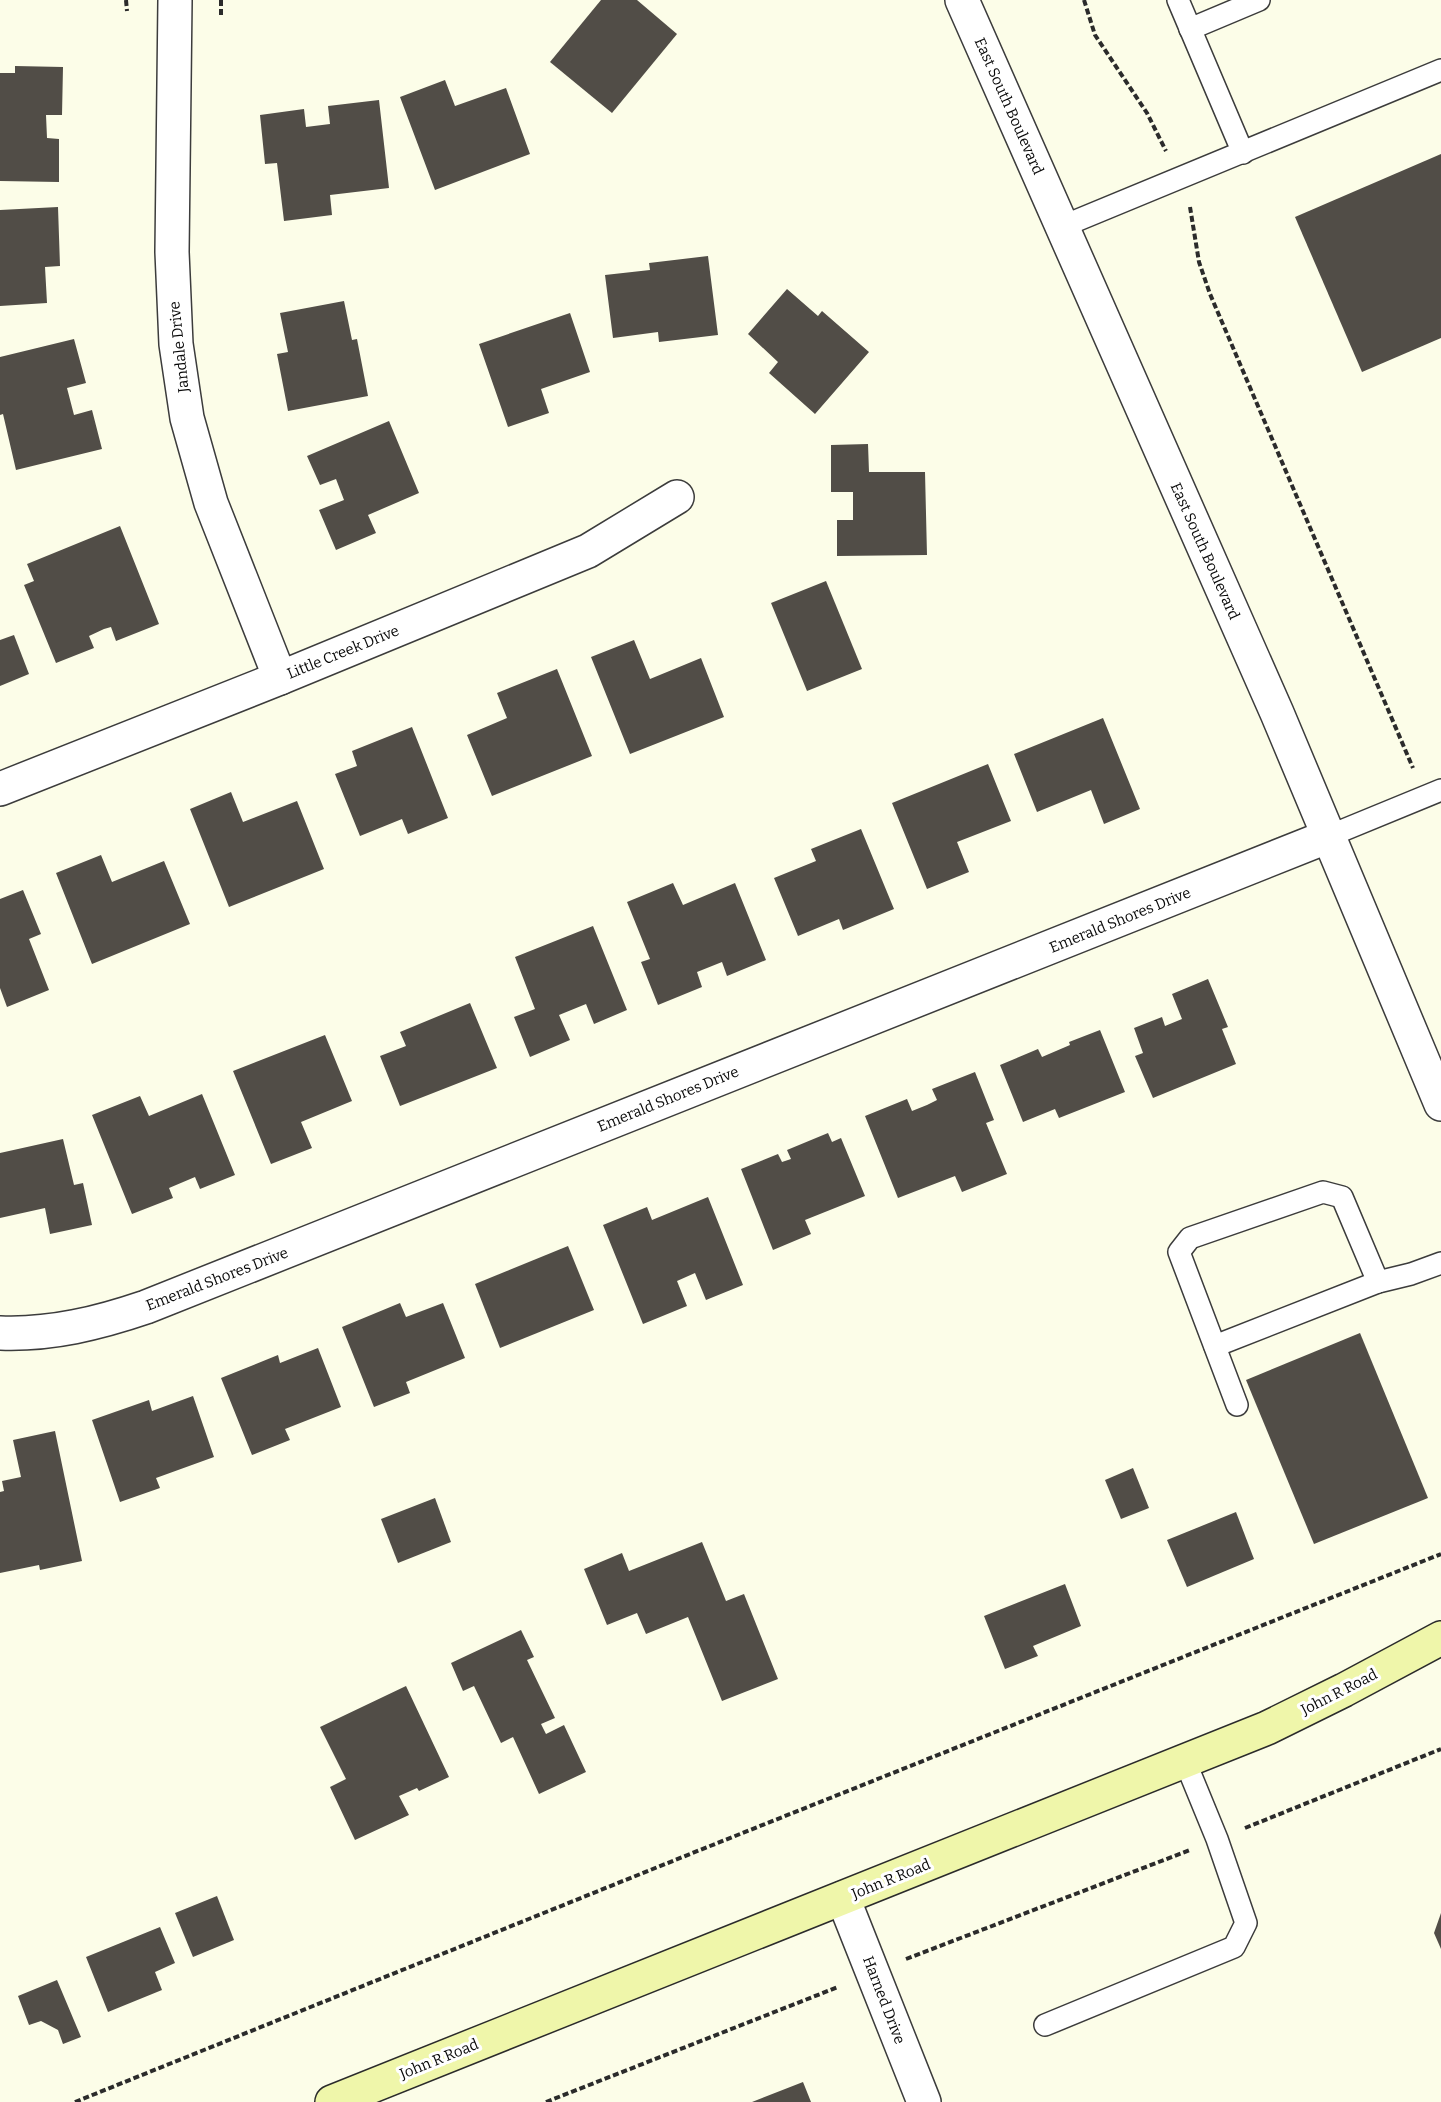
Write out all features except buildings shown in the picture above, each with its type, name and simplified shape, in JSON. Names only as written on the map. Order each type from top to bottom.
[{"type":"main road","name":"John R Road","points":[[332,2102],[1267,1728],[1441,1638]]},
{"type":"street","name":"Jandale Drive","points":[[175,0],[172,252],[176,344],[186,418],[211,503],[280,678]]},
{"type":"street","name":"East South Boulevard","points":[[962,0],[1437,1084]]},
{"type":"street","name":"Little Creek Drive","points":[[0,789],[280,678],[588,550],[677,497]]},
{"type":"street","name":"Emerald Shores Drive","points":[[0,1333],[67,1329],[146,1307],[1329,836]]},
{"type":"street","name":"Harned Drive","points":[[843,1898],[924,2102]]},
{"type":"lane","points":[[1178,0],[1243,153]]},
{"type":"lane","points":[[1190,29],[1259,0]]},
{"type":"lane","points":[[1061,227],[1441,70]]},
{"type":"lane","points":[[1329,836],[1441,790]]},
{"type":"lane","points":[[1237,1405],[1179,1252],[1190,1238],[1323,1192],[1342,1197],[1378,1282]]},
{"type":"lane","points":[[1215,1346],[1378,1282],[1411,1274],[1441,1263]]},
{"type":"lane","points":[[1045,2025],[1234,1947],[1246,1923],[1217,1839],[1185,1761]]},
{"type":"path","points":[[126,0],[127,11]]},
{"type":"path","points":[[221,0],[221,15]]},
{"type":"path","points":[[1084,0],[1095,35],[1147,113],[1169,158]]},
{"type":"path","points":[[1188,199],[1199,262],[1210,294],[1414,771]]},
{"type":"path","points":[[75,2102],[1441,1554]]},
{"type":"path","points":[[909,1958],[1217,1839],[1441,1749]]},
{"type":"path","points":[[546,2102],[837,1987]]}]
